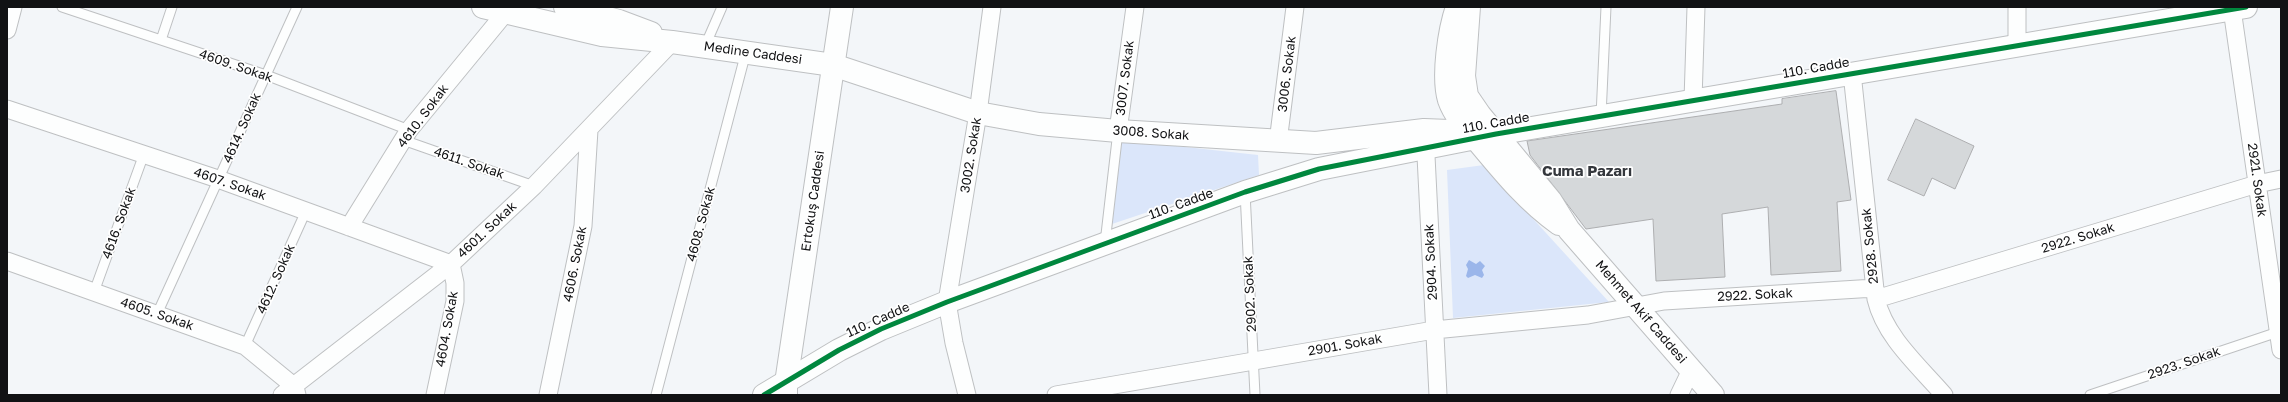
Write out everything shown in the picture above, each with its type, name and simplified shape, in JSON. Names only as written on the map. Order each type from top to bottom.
[{"type":"street","points":[[7,30],[13,7]]},
{"type":"street","name":"Medine Caddesi","points":[[483,7],[602,35],[672,42],[833,65]]},
{"type":"street","name":"Medine Caddesi","points":[[565,7],[619,21],[672,42]]},
{"type":"street","name":"Ertokuş Caddesi","points":[[786,389],[842,7]]},
{"type":"street","name":"3002. Sokak","points":[[967,395],[954,343],[947,302],[978,113],[992,7]]},
{"type":"street","name":"3007. Sokak","points":[[1118,131],[1135,7]]},
{"type":"street","name":"3006. Sokak","points":[[1278,142],[1295,7]]},
{"type":"street","name":"Mehmet Akif Caddesi","points":[[1457,7],[1450,31],[1446,77],[1447,90],[1453,110],[1485,136],[1551,201],[1569,230],[1713,395]]},
{"type":"street","name":"Mehmet Akif Caddesi","points":[[1469,7],[1464,85],[1485,136]]},
{"type":"street","points":[[1692,100],[1696,7]]},
{"type":"street","points":[[2017,7],[2017,45]]},
{"type":"street","name":"110. Cadde","points":[[764,395],[786,389],[839,350],[881,329],[947,302],[1245,192],[1425,139],[1485,136],[2017,45],[2209,10],[2237,8]]},
{"type":"street","name":"2921. Sokak","points":[[2237,8],[2257,184],[2281,350]]},
{"type":"street","name":"4610. Sokak","points":[[349,227],[406,135],[506,12]]},
{"type":"street","name":"4601. Sokak","points":[[291,392],[450,264],[534,186],[672,42]]},
{"type":"street","name":"3008. Sokak","points":[[833,65],[978,113],[1039,124],[1278,142],[1425,139]]},
{"type":"street","name":"2928. Sokak","points":[[1852,73],[1875,294],[1880,316],[1888,330],[1944,395]]},
{"type":"street","points":[[1425,139],[1440,107],[1446,77]]},
{"type":"street","name":"4607. Sokak","points":[[7,109],[218,179],[450,264]]},
{"type":"street","name":"4606. Sokak","points":[[548,395],[583,226],[589,130]]},
{"type":"street","name":"2904. Sokak","points":[[1425,139],[1438,395]]},
{"type":"street","name":"2922. Sokak","points":[[1635,306],[1695,298],[1875,294],[2257,184],[2281,179]]},
{"type":"street","name":"4605. Sokak","points":[[7,261],[245,346],[291,392]]},
{"type":"street","name":"4604. Sokak","points":[[435,395],[454,301],[455,283],[450,264]]},
{"type":"street","name":"2901. Sokak","points":[[1056,395],[1434,330],[1588,315],[1635,306]]},
{"type":"street","points":[[1679,395],[1691,370]]},
{"type":"lane","name":"4609. Sokak","points":[[62,7],[266,75],[406,135]]},
{"type":"lane","points":[[162,40],[172,7]]},
{"type":"lane","name":"4614. Sokak","points":[[156,314],[296,7]]},
{"type":"lane","points":[[705,47],[722,7]]},
{"type":"lane","points":[[1601,116],[1606,7]]},
{"type":"lane","name":"4608. Sokak","points":[[656,395],[746,52]]},
{"type":"lane","name":"3007. Sokak","points":[[1105,244],[1118,131]]},
{"type":"lane","name":"4611. Sokak","points":[[406,135],[534,186]]},
{"type":"lane","name":"4616. Sokak","points":[[94,292],[144,154]]},
{"type":"lane","name":"2902. Sokak","points":[[1245,192],[1255,395]]},
{"type":"lane","name":"4612. Sokak","points":[[245,346],[306,211]]},
{"type":"lane","name":"2923. Sokak","points":[[2090,395],[2278,332]]},
{"type":"shaded area","points":[[1122,140],[1258,155],[1259,175],[1112,224]]},
{"type":"shaded area","points":[[1484,165],[1609,302],[1453,318],[1447,170]]},
{"type":"water","points":[[1469,260],[1476,264],[1480,261],[1485,266],[1482,270],[1484,275],[1482,278],[1475,275],[1468,278],[1466,276],[1468,269],[1466,265]]},
{"type":"building","points":[[1836,91],[1851,200],[1837,202],[1841,271],[1771,275],[1768,207],[1722,214],[1725,277],[1656,281],[1653,219],[1586,229],[1530,155],[1527,141],[1782,104],[1782,99]]},
{"type":"building","points":[[1916,119],[1974,146],[1955,189],[1932,178],[1924,196],[1888,180]]},
{"type":"cycle path","points":[[764,395],[839,350],[881,329],[947,302],[1245,192],[1319,169],[1496,134],[2246,7]]},
{"type":"district","name":"Cuma Pazarı","points":[[1587,171]]}]
